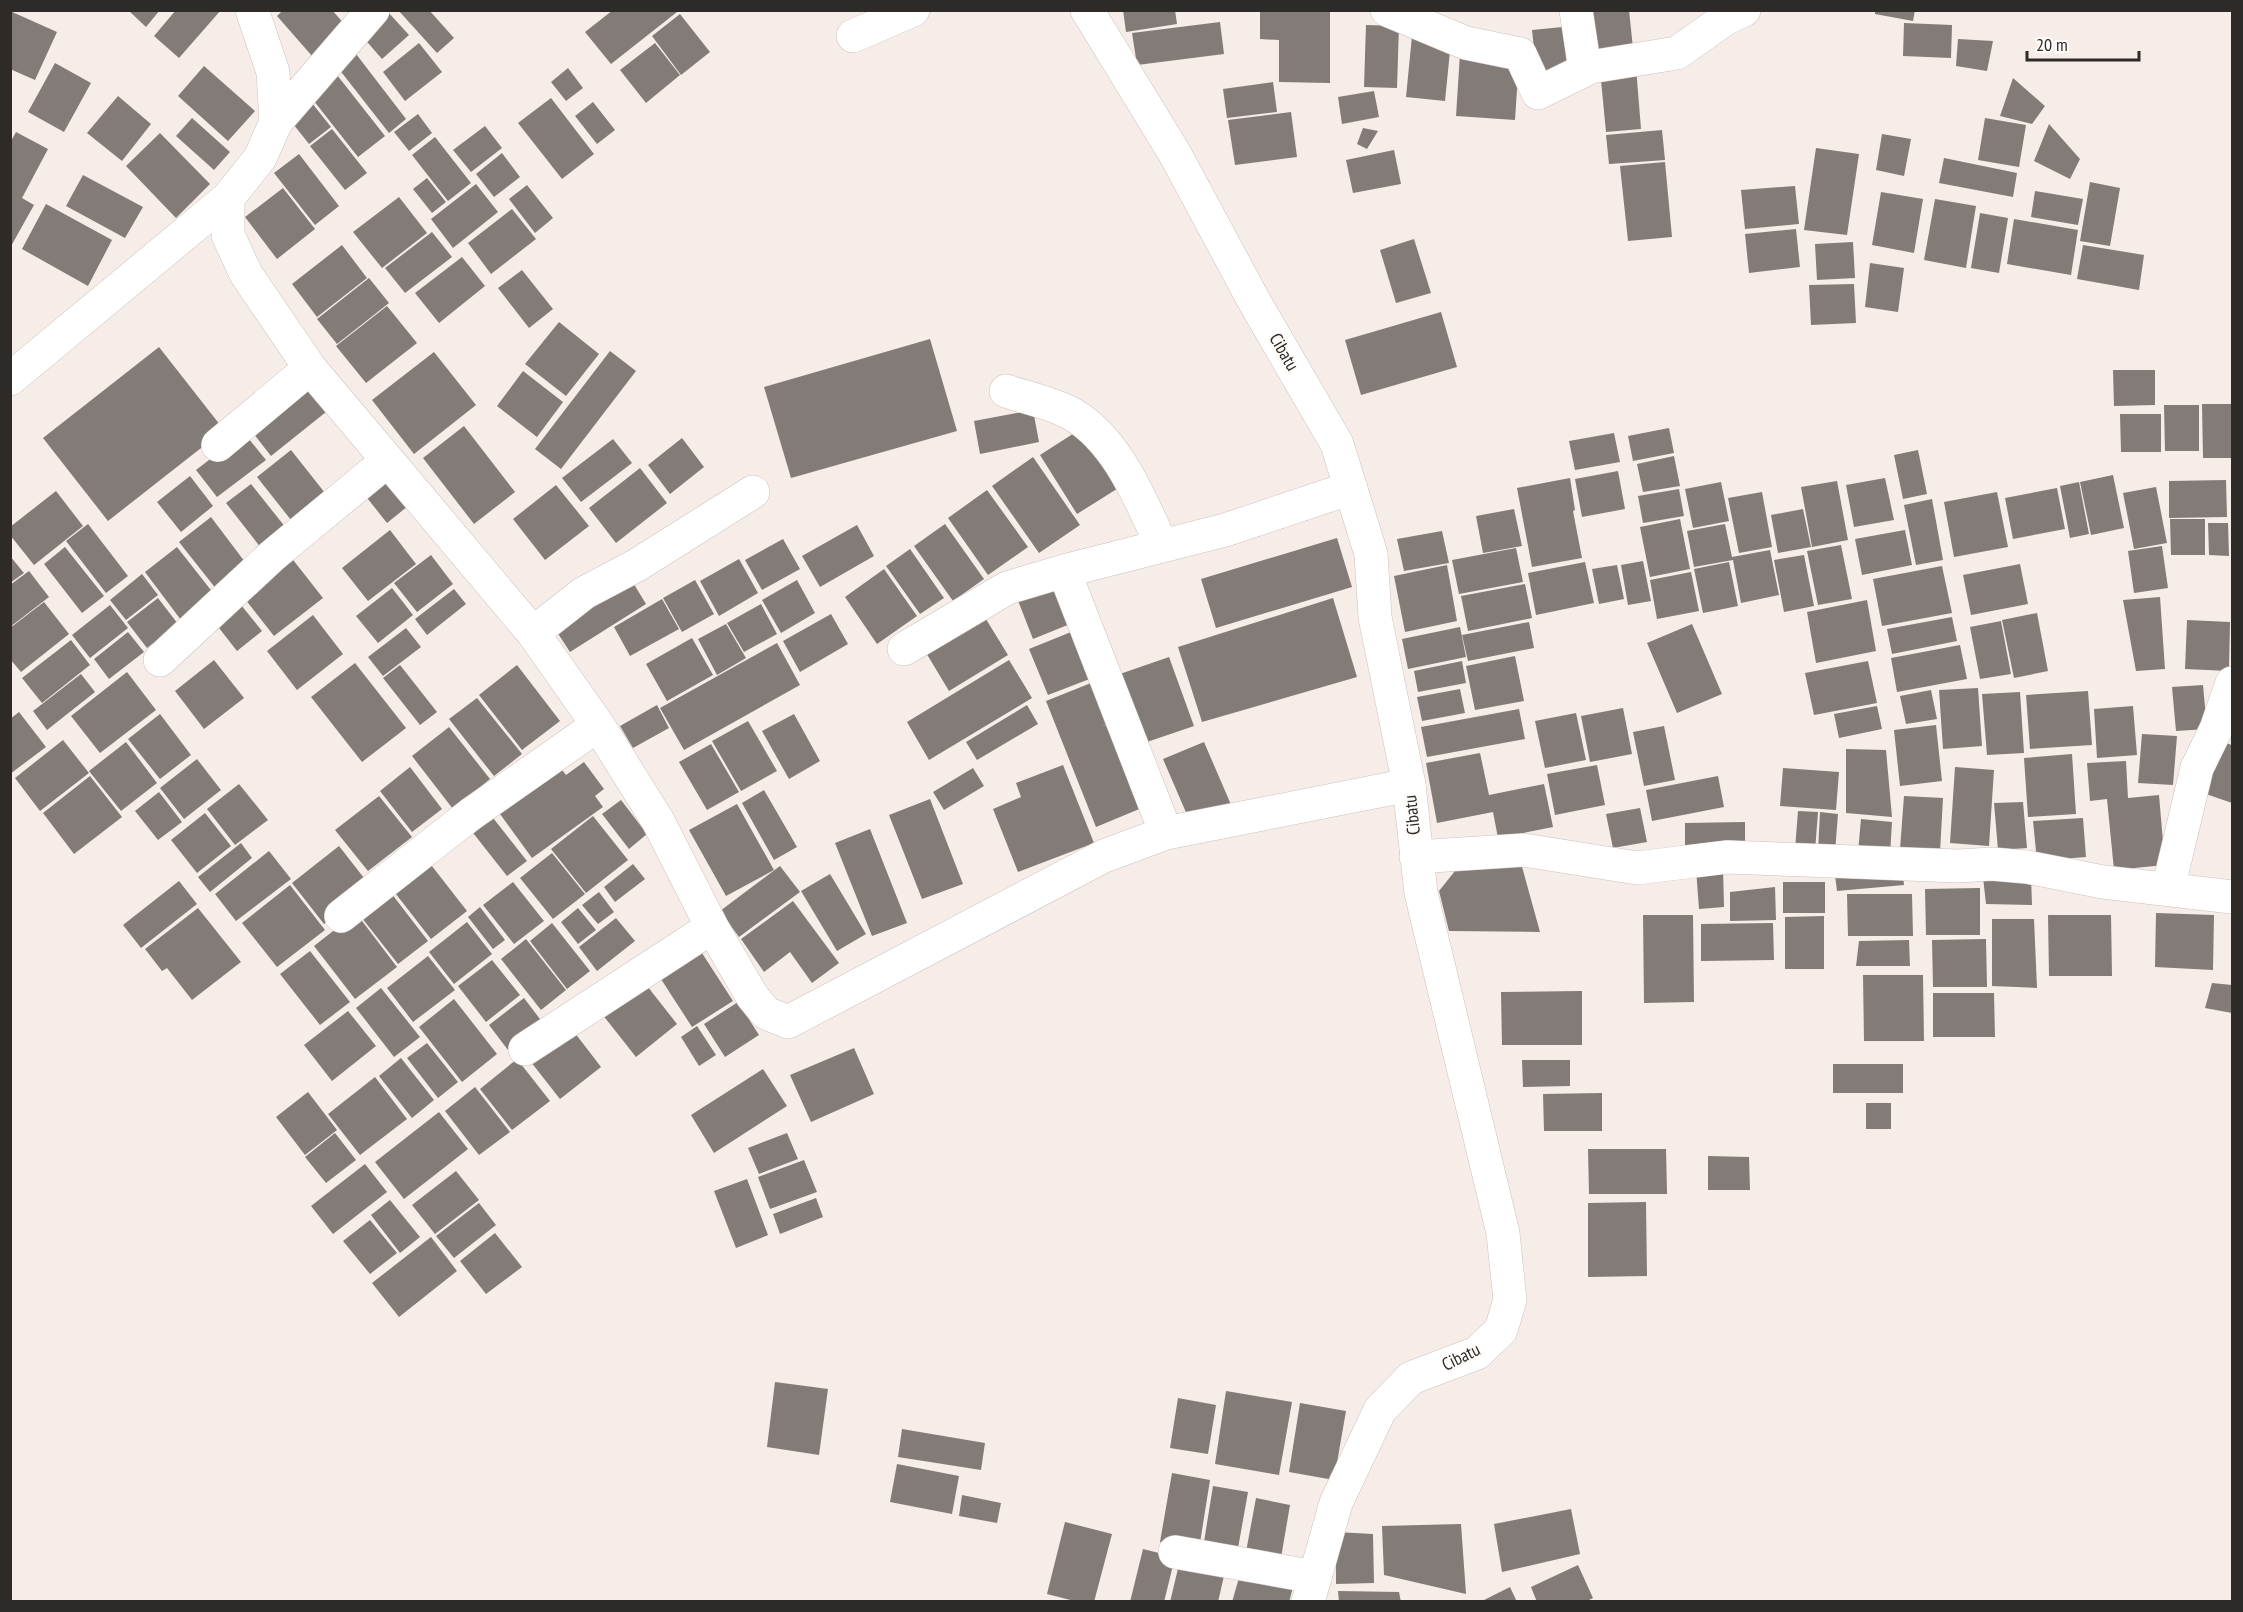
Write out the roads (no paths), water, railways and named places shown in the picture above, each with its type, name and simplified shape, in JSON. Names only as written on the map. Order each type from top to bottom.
[{"type":"street","points":[[252,10],[273,72],[276,122]]},
{"type":"street","points":[[10,379],[228,198],[260,158],[276,122],[373,10]]},
{"type":"street","points":[[853,36],[912,10]]},
{"type":"street","name":"Cibatu","points":[[1087,10],[1175,154],[1254,301],[1337,444],[1371,554],[1375,618],[1409,785],[1421,892],[1503,1233],[1510,1300],[1501,1330],[1478,1353],[1411,1378],[1380,1410],[1335,1503],[1311,1589]]},
{"type":"street","points":[[1387,10],[1466,43],[1520,54],[1538,93],[1585,70],[1576,10]]},
{"type":"street","points":[[1584,68],[1677,53],[1725,19],[1744,10]]},
{"type":"street","points":[[228,198],[228,234],[246,274],[310,368],[533,633],[598,725],[658,821],[712,927],[752,996],[766,1013],[788,1022],[1104,855],[1166,833],[1409,785]]},
{"type":"street","points":[[218,445],[310,368]]},
{"type":"street","points":[[1006,392],[1070,413],[1093,428],[1115,456],[1137,492],[1162,546]]},
{"type":"street","points":[[160,660],[272,556],[387,461]]},
{"type":"street","points":[[904,650],[1007,588],[1225,530],[1351,488]]},
{"type":"street","points":[[533,633],[584,593],[637,565],[753,492]]},
{"type":"street","points":[[1064,571],[1166,833]]},
{"type":"street","points":[[2168,889],[2197,768],[2231,693]]},
{"type":"street","points":[[341,916],[471,814],[598,725]]},
{"type":"street","points":[[1416,856],[1524,850],[1637,868],[1727,857],[1958,866],[1992,864],[2027,867],[2103,882],[2232,897]]},
{"type":"street","points":[[525,1049],[712,927]]},
{"type":"street","points":[[1175,1552],[1311,1589]]}]
